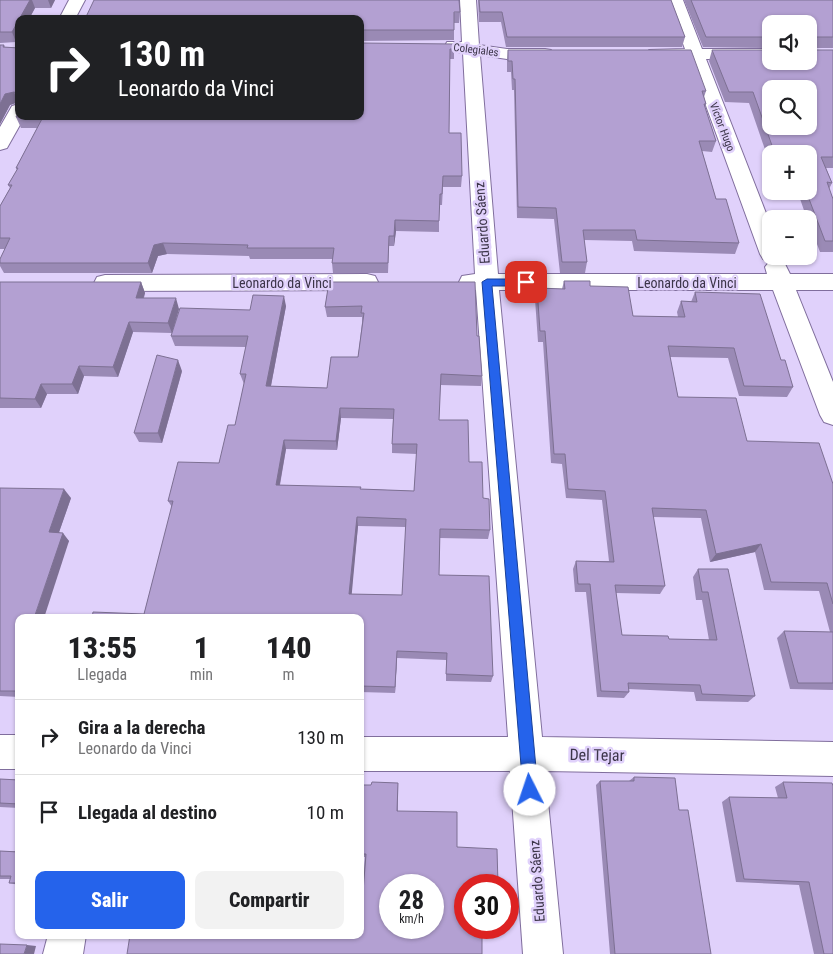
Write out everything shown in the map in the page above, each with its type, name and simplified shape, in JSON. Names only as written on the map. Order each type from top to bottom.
[{"type":"street","points":[[69,15],[78,0]]},
{"type":"street","name":"Eduardo Sáenz","points":[[468,0],[487,282],[528,754],[543,954]]},
{"type":"street","name":"Víctor Hugo","points":[[675,0],[762,229]]},
{"type":"street","name":"Colegiales","points":[[434,46],[470,48],[507,54],[566,54]]},
{"type":"street","points":[[635,54],[762,54]]},
{"type":"street","points":[[0,144],[15,117]]},
{"type":"street","name":"Víctor Hugo","points":[[776,265],[833,415]]},
{"type":"street","name":"Leonardo da Vinci","points":[[80,283],[387,282]]},
{"type":"street","name":"Leonardo da Vinci","points":[[447,282],[833,282]]},
{"type":"street","points":[[0,752],[15,752]]},
{"type":"street","name":"Del Tejar","points":[[364,754],[528,754],[833,759]]},
{"type":"street","points":[[63,954],[66,939]]},
{"type":"building","points":[[0,0],[30,0],[22,15],[15,15],[15,27],[12,32],[0,32]]},
{"type":"building","points":[[94,0],[459,0],[460,12],[454,12],[454,30],[364,30],[364,15],[87,15]]},
{"type":"building","points":[[479,0],[671,0],[685,37],[507,37],[502,12],[480,12]]},
{"type":"building","points":[[691,0],[833,0],[833,37],[817,37],[817,15],[762,15],[762,37],[706,37]]},
{"type":"building","points":[[364,43],[454,44],[454,49],[450,49],[449,133],[461,133],[462,176],[443,176],[439,221],[395,220],[394,236],[389,236],[388,263],[332,263],[334,248],[247,248],[248,245],[163,243],[154,245],[148,263],[0,263],[10,238],[0,238],[0,206],[12,185],[8,185],[18,168],[16,168],[41,120],[364,120]]},
{"type":"building","points":[[0,45],[4,45],[3,47],[15,48],[15,92],[5,94],[0,104]]},
{"type":"building","points":[[508,50],[691,50],[706,91],[702,91],[706,104],[704,104],[716,141],[699,141],[716,199],[726,199],[739,243],[637,240],[635,230],[583,230],[587,262],[562,262],[556,208],[518,207],[515,79],[513,79],[512,61],[508,61]]},
{"type":"building","points":[[712,50],[762,50],[762,70],[817,70],[817,50],[833,50],[833,157],[821,157],[832,183],[827,182],[833,199],[833,241],[825,241],[817,220],[817,210],[813,210],[809,200],[817,200],[817,145],[772,145],[768,135],[817,135],[817,80],[762,80],[762,117],[753,92],[729,92]]},
{"type":"building","points":[[564,281],[590,281],[590,286],[628,287],[633,316],[685,317],[681,301],[697,302],[695,292],[760,294],[781,360],[785,360],[793,387],[744,386],[734,348],[668,346],[678,397],[736,398],[747,441],[819,443],[833,484],[833,604],[827,583],[771,582],[761,544],[716,554],[706,510],[652,508],[665,586],[615,585],[622,635],[668,636],[669,639],[717,640],[708,592],[702,592],[698,569],[728,569],[755,696],[702,694],[700,685],[628,683],[629,692],[601,691],[590,584],[578,584],[576,561],[614,562],[605,491],[568,489],[565,454],[554,454],[545,331],[540,331],[537,288],[565,289]]},
{"type":"building","points":[[0,282],[141,282],[136,298],[176,298],[168,323],[129,322],[113,367],[79,366],[72,384],[41,384],[35,399],[0,398]]},
{"type":"building","points":[[329,282],[475,282],[477,336],[479,336],[482,376],[441,374],[439,420],[468,420],[469,462],[482,462],[483,498],[489,499],[490,530],[440,529],[439,575],[489,576],[493,676],[446,674],[447,653],[397,651],[395,687],[364,686],[364,614],[144,614],[173,501],[168,501],[178,462],[219,463],[228,425],[235,425],[246,374],[240,374],[248,336],[171,336],[180,308],[250,310],[253,295],[284,296],[266,386],[327,388],[331,357],[358,357],[364,313],[361,313],[362,306],[325,307]],"holes":[[[340,408],[394,409],[392,444],[417,444],[414,491],[360,489],[361,487],[276,485],[284,440],[336,441]],[[357,517],[406,519],[402,595],[349,594]]]},
{"type":"building","points":[[157,355],[178,360],[158,433],[134,433]]},
{"type":"building","points":[[0,488],[64,489],[49,532],[63,533],[35,614],[15,614],[15,691],[0,691]]},
{"type":"building","points":[[93,612],[144,614],[93,614]]},
{"type":"building","points":[[784,631],[833,632],[833,683],[798,683]]},
{"type":"building","points":[[634,777],[675,778],[679,810],[688,810],[711,954],[615,954],[600,781],[634,781]]},
{"type":"building","points":[[0,779],[15,780],[15,804],[0,803]]},
{"type":"building","points":[[372,782],[398,783],[397,811],[457,812],[457,847],[497,849],[498,874],[454,874],[454,939],[482,939],[482,954],[127,954],[129,939],[364,939],[366,854],[364,854],[364,785],[371,785]]},
{"type":"building","points":[[783,782],[832,783],[833,786],[833,954],[824,954],[809,882],[744,879],[729,797],[787,798]]},
{"type":"building","points":[[0,851],[15,852],[15,883],[9,883],[11,876],[0,876]]},
{"type":"building","points":[[0,944],[27,945],[24,954],[0,954]]},
{"type":"route","points":[[526,282],[487,282],[530,790]]}]
